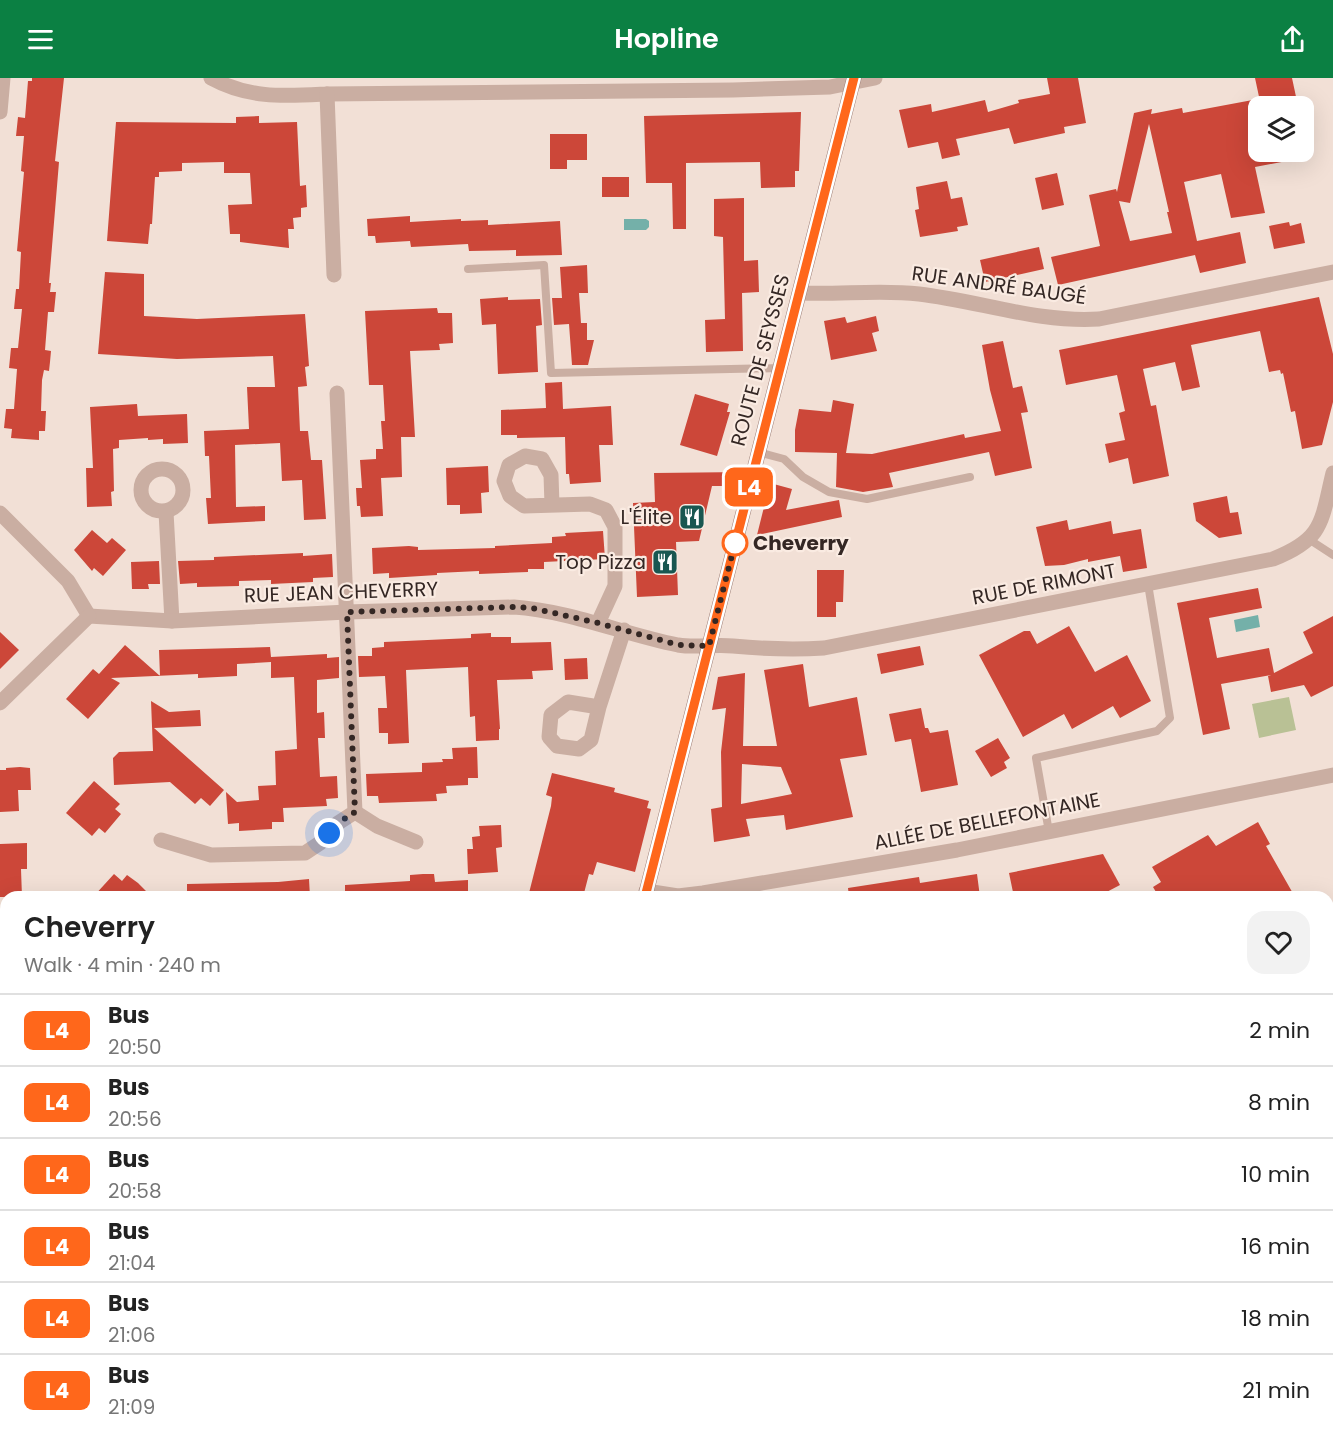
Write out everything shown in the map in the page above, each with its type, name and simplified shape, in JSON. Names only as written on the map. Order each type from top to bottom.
[{"type":"main road","name":"ROUTE DE SEYSSES","points":[[647,891],[854,80]]},
{"type":"street","points":[[0,112],[3,78]]},
{"type":"street","points":[[211,78],[228,88],[272,97],[327,94],[830,87],[854,80],[875,78]]},
{"type":"street","points":[[327,94],[334,275]]},
{"type":"street","name":"RUE ANDRÉ BAUGÉ","points":[[800,293],[891,291],[1073,320],[1100,319],[1333,272]]},
{"type":"street","points":[[337,393],[355,812]]},
{"type":"street","points":[[1310,540],[1322,521],[1333,473]]},
{"type":"street","points":[[552,505],[590,504],[606,510],[615,527],[615,586],[598,623]]},
{"type":"street","points":[[166,512],[172,621]]},
{"type":"street","points":[[0,513],[68,581],[89,616],[1,701]]},
{"type":"street","name":"RUE DE RIMONT","points":[[709,646],[786,651],[824,648],[1273,559],[1295,551],[1310,540]]},
{"type":"street","name":"RUE JEAN CHEVERRY","points":[[89,616],[172,621],[347,612],[514,607],[532,608],[598,623],[679,645],[709,646]]},
{"type":"street","points":[[599,707],[624,630]]},
{"type":"street","name":"ALLÉE DE BELLEFONTAINE","points":[[715,891],[957,850],[1333,775]]},
{"type":"street","points":[[161,840],[211,855],[305,853],[320,843],[338,823],[355,812]]},
{"type":"street","points":[[355,812],[376,826],[416,842]]},
{"type":"lane","points":[[468,269],[544,265],[550,373],[780,368]]},
{"type":"lane","points":[[758,453],[784,459],[803,477],[829,492],[867,499],[970,477]]},
{"type":"lane","points":[[1310,540],[1328,554],[1333,555]]},
{"type":"lane","points":[[1049,832],[1036,758],[1157,731],[1170,718],[1148,585]]},
{"type":"green space","points":[[1289,697],[1296,730],[1259,738],[1252,704]]},
{"type":"water","points":[[624,219],[646,219],[649,221],[649,227],[646,230],[624,230]]},
{"type":"water","points":[[1258,615],[1260,627],[1236,632],[1234,620]]},
{"type":"building","points":[[32,78],[64,78],[55,161],[59,162],[49,283],[51,283],[50,292],[56,292],[54,312],[48,312],[45,350],[51,351],[49,371],[44,370],[42,380],[41,411],[46,411],[45,431],[39,431],[39,440],[11,438],[12,429],[4,428],[6,409],[14,409],[17,369],[9,368],[11,348],[18,348],[22,309],[14,309],[16,289],[19,289],[21,252],[17,251],[24,172],[21,171],[24,136],[16,136],[18,117],[25,118],[28,81],[32,81]]},
{"type":"building","points":[[1047,78],[1078,78],[1086,123],[1064,127],[1065,133],[1014,144],[1009,128],[956,139],[960,155],[942,159],[938,142],[908,148],[899,110],[931,104],[932,112],[985,100],[988,112],[1019,103],[1018,100],[1050,94]]},
{"type":"building","points":[[1255,78],[1292,78],[1296,96],[1259,96]]},
{"type":"building","points":[[1248,101],[1248,162],[1281,162],[1255,167],[1265,213],[1231,218],[1221,174],[1184,182],[1197,241],[1240,232],[1246,263],[1200,273],[1195,255],[1058,285],[1051,257],[1100,246],[1089,195],[1116,189],[1117,192],[1134,113],[1152,109],[1151,114],[1182,108],[1183,113]],"holes":[[[1149,124],[1169,212],[1167,212],[1172,233],[1130,241],[1119,201],[1130,203]]]},
{"type":"building","points":[[801,112],[799,171],[795,171],[795,187],[761,188],[760,162],[686,163],[686,229],[673,229],[672,183],[646,183],[644,116]]},
{"type":"building","points":[[259,116],[259,123],[297,122],[300,186],[306,185],[307,207],[301,208],[301,217],[293,218],[294,229],[288,229],[289,248],[240,242],[240,234],[230,234],[228,205],[252,204],[250,173],[224,173],[224,162],[182,163],[182,171],[159,172],[159,177],[155,177],[152,224],[150,224],[148,244],[107,241],[116,122],[236,123],[236,117]]},
{"type":"building","points":[[550,134],[587,134],[587,160],[567,160],[567,169],[550,169]]},
{"type":"building","points":[[1057,173],[1064,205],[1042,210],[1035,178]]},
{"type":"building","points":[[602,177],[629,177],[629,197],[602,197]]},
{"type":"building","points":[[947,181],[951,199],[962,197],[968,225],[957,227],[958,231],[920,237],[915,210],[919,209],[916,187]]},
{"type":"building","points":[[744,198],[744,261],[758,260],[759,292],[742,293],[743,351],[706,352],[705,320],[725,319],[723,237],[714,236],[714,199]]},
{"type":"building","points":[[410,216],[410,222],[488,220],[488,225],[560,221],[562,255],[516,256],[516,250],[469,251],[468,244],[411,247],[410,241],[376,243],[375,236],[368,236],[367,219]]},
{"type":"building","points":[[1289,222],[1290,226],[1301,223],[1305,243],[1274,249],[1269,226]]},
{"type":"building","points":[[1039,247],[1044,269],[985,282],[980,260]]},
{"type":"building","points":[[587,265],[588,293],[579,293],[581,323],[587,323],[587,340],[594,340],[588,365],[572,365],[569,324],[554,325],[552,298],[562,298],[560,267]]},
{"type":"building","points":[[105,272],[144,274],[144,316],[197,319],[305,314],[309,366],[305,367],[307,386],[298,387],[300,431],[308,431],[311,460],[322,460],[326,519],[304,520],[302,480],[282,481],[280,443],[235,445],[236,507],[265,506],[265,521],[208,524],[206,498],[211,498],[209,456],[205,456],[204,431],[249,429],[247,387],[275,387],[273,356],[177,359],[98,354]]},
{"type":"building","points":[[508,297],[508,300],[540,299],[542,325],[536,326],[538,372],[498,374],[496,324],[482,325],[480,299]]},
{"type":"building","points":[[1319,297],[1333,354],[1333,402],[1322,445],[1302,449],[1295,411],[1291,412],[1283,373],[1281,374],[1280,370],[1269,372],[1260,331],[1191,345],[1200,387],[1182,391],[1175,362],[1143,369],[1151,406],[1156,405],[1169,476],[1133,484],[1128,458],[1109,463],[1105,444],[1125,440],[1119,413],[1125,411],[1117,375],[1066,385],[1059,350]]},
{"type":"building","points":[[437,308],[438,313],[452,313],[453,343],[439,344],[440,350],[410,351],[415,437],[401,437],[402,477],[381,478],[383,516],[361,517],[360,506],[357,506],[356,488],[362,488],[360,460],[376,459],[376,449],[383,449],[381,421],[385,421],[383,385],[369,385],[365,311]]},
{"type":"building","points":[[876,316],[879,331],[872,333],[877,351],[831,360],[824,321],[845,317],[847,323]]},
{"type":"building","points":[[1003,341],[1013,388],[1022,386],[1028,412],[1021,413],[1032,468],[995,476],[989,452],[889,473],[893,487],[863,492],[836,487],[837,453],[795,452],[795,430],[799,409],[831,412],[833,400],[854,404],[846,453],[872,454],[964,434],[965,438],[1001,431],[990,390],[982,345]]},
{"type":"building","points":[[562,382],[563,409],[611,406],[613,445],[599,445],[601,482],[570,484],[569,474],[566,474],[565,437],[517,438],[517,435],[501,435],[501,410],[546,408],[545,383]]},
{"type":"building","points":[[695,394],[729,404],[727,412],[730,412],[717,456],[680,445]]},
{"type":"building","points":[[137,404],[138,416],[187,414],[188,443],[163,444],[163,439],[148,440],[148,438],[119,440],[119,448],[113,449],[112,506],[87,507],[86,468],[93,468],[90,407]]},
{"type":"building","points":[[488,466],[489,492],[481,493],[482,513],[460,514],[460,505],[447,505],[446,468]]},
{"type":"building","points":[[744,472],[740,486],[712,486],[699,541],[676,542],[678,595],[637,597],[633,503],[655,502],[654,473]]},
{"type":"building","points":[[770,483],[792,489],[786,510],[839,500],[842,517],[757,535]]},
{"type":"building","points":[[1227,496],[1230,513],[1238,512],[1242,534],[1219,538],[1196,521],[1193,503]]},
{"type":"building","points":[[1067,520],[1069,530],[1111,521],[1113,534],[1141,529],[1147,568],[1123,572],[1120,556],[1045,566],[1036,527]]},
{"type":"building","points":[[92,530],[107,543],[112,538],[126,550],[103,576],[94,568],[92,571],[74,550]]},
{"type":"building","points":[[603,531],[605,559],[544,562],[544,569],[528,569],[528,572],[479,574],[479,571],[389,578],[389,573],[373,574],[372,548],[409,546],[418,547],[418,550],[495,548],[495,546],[552,543],[552,537],[566,536],[565,533]]},
{"type":"building","points":[[303,553],[303,556],[332,554],[333,577],[313,578],[313,582],[271,584],[271,580],[239,581],[239,586],[197,587],[197,583],[180,584],[178,561]]},
{"type":"building","points":[[159,561],[160,584],[148,584],[149,589],[132,589],[131,562]]},
{"type":"building","points":[[817,570],[844,570],[843,602],[836,602],[836,617],[817,617]]},
{"type":"building","points":[[1258,588],[1262,608],[1209,618],[1217,658],[1269,648],[1274,673],[1313,653],[1303,632],[1333,616],[1333,686],[1311,697],[1304,685],[1271,692],[1268,676],[1271,675],[1221,684],[1230,729],[1203,735],[1177,603]]},
{"type":"building","points":[[1069,626],[1095,672],[1127,655],[1151,701],[1120,718],[1113,706],[1072,729],[1064,714],[1023,737],[979,655],[1024,631],[1030,631],[1037,644]]},
{"type":"building","points":[[0,632],[19,650],[0,669]]},
{"type":"building","points":[[491,633],[491,637],[511,637],[511,643],[551,642],[553,670],[532,671],[533,679],[497,680],[499,740],[476,741],[475,716],[470,717],[468,667],[406,670],[409,743],[388,744],[388,733],[379,733],[378,708],[387,708],[385,676],[359,677],[358,656],[372,656],[372,648],[384,647],[384,642],[471,638],[471,634]]},
{"type":"building","points":[[125,645],[160,676],[111,678],[120,683],[88,719],[66,699],[93,669],[99,674]]},
{"type":"building","points":[[920,646],[924,665],[881,674],[877,654]]},
{"type":"building","points":[[270,647],[271,657],[327,654],[327,658],[339,657],[339,678],[317,680],[317,713],[324,712],[325,738],[318,738],[320,777],[337,776],[338,798],[326,799],[327,806],[283,808],[284,822],[272,822],[272,829],[239,831],[239,823],[228,824],[226,792],[237,802],[259,800],[258,786],[276,785],[275,751],[297,749],[294,677],[271,678],[271,662],[237,664],[237,676],[198,678],[198,674],[160,676],[159,650]]},
{"type":"building","points":[[587,658],[588,679],[565,680],[564,659]]},
{"type":"building","points":[[803,664],[809,707],[857,697],[867,755],[840,759],[853,817],[786,830],[784,815],[746,819],[750,836],[714,842],[711,809],[722,807],[721,752],[726,708],[712,710],[718,677],[745,673],[743,746],[777,746],[764,670]],"holes":[[[742,764],[781,767],[792,794],[741,804]]]},
{"type":"building","points":[[151,701],[169,712],[200,710],[201,726],[154,728],[224,790],[210,806],[201,798],[195,804],[170,782],[114,785],[113,758],[119,752],[153,751]]},
{"type":"building","points":[[921,708],[925,728],[928,728],[930,733],[948,730],[958,785],[921,792],[911,739],[895,742],[889,714]]},
{"type":"building","points":[[998,738],[1010,758],[1004,762],[1007,768],[991,777],[975,751]]},
{"type":"building","points":[[477,747],[478,778],[468,778],[468,785],[446,786],[447,793],[436,794],[437,801],[379,803],[378,796],[367,796],[366,774],[422,772],[422,763],[453,759],[452,748]]},
{"type":"building","points":[[30,768],[31,790],[18,790],[19,811],[0,812],[0,770]]},
{"type":"building","points":[[552,773],[615,788],[614,792],[649,801],[647,808],[651,809],[635,872],[597,862],[593,875],[589,874],[585,891],[530,891],[551,806],[552,797],[546,795]]},
{"type":"building","points":[[94,781],[120,804],[115,809],[121,814],[105,833],[99,828],[92,836],[66,813]]},
{"type":"building","points":[[1258,822],[1270,844],[1266,846],[1292,891],[1155,891],[1153,887],[1161,882],[1152,867],[1208,835],[1216,846]]},
{"type":"building","points":[[501,825],[502,847],[496,848],[498,872],[468,874],[467,849],[473,849],[472,837],[480,836],[479,826]]},
{"type":"building","points":[[27,843],[27,869],[21,869],[22,891],[0,891],[0,844]]},
{"type":"building","points":[[1103,854],[1120,885],[1109,891],[1013,891],[1009,873]]},
{"type":"building","points":[[114,874],[122,881],[127,875],[146,891],[98,891]]},
{"type":"building","points":[[434,874],[435,882],[468,880],[468,891],[345,891],[345,885],[410,881],[410,875]]},
{"type":"building","points":[[977,874],[979,891],[848,891],[848,888],[919,877],[920,883]]},
{"type":"building","points":[[309,879],[310,891],[187,891],[187,884]]},
{"type":"bus line","name":"L4","points":[[647,891],[854,78]]},
{"type":"place","name":"L'Élite","points":[[692,517]]},
{"type":"place","name":"Cheverry","points":[[735,543]]},
{"type":"place","name":"Top Pizza","points":[[665,562]]},
{"type":"route","points":[[329,833],[338,823],[355,812],[347,612],[532,608],[679,645],[709,646],[735,543]]}]
